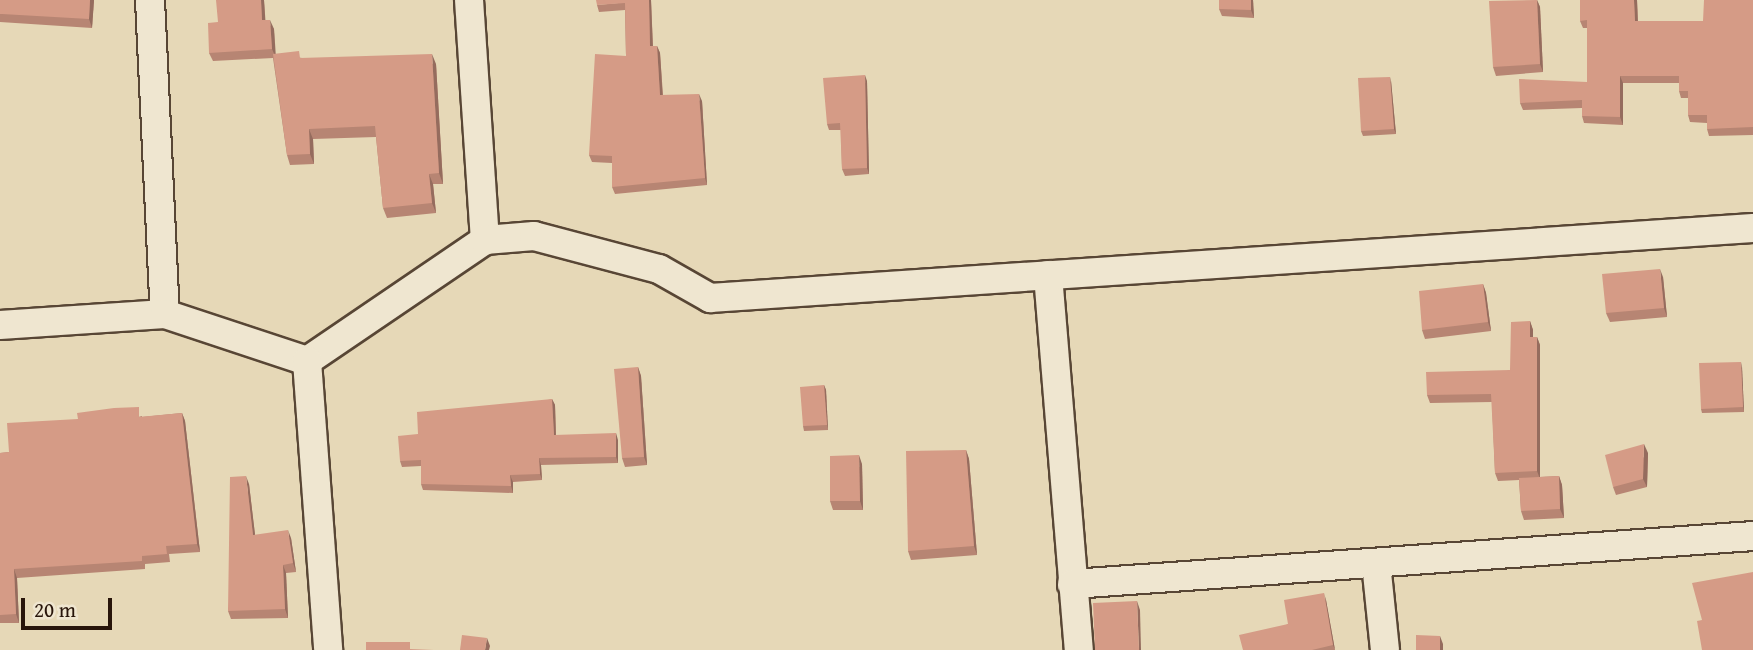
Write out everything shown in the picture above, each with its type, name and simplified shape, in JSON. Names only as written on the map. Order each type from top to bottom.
[{"type":"street","points":[[150,0],[165,314]]},
{"type":"street","points":[[469,0],[485,240]]},
{"type":"street","points":[[307,360],[485,240],[534,236],[659,269],[710,298],[1753,228]]},
{"type":"street","points":[[1048,275],[1079,650]]},
{"type":"street","points":[[0,325],[165,314],[307,360]]},
{"type":"street","points":[[307,360],[328,650]]},
{"type":"street","points":[[1072,584],[1753,536]]},
{"type":"street","points":[[1376,562],[1385,650]]},
{"type":"building","points":[[0,0],[90,0],[89,19],[0,14]]},
{"type":"building","points":[[216,0],[261,0],[262,20],[270,20],[272,49],[209,53],[208,23],[218,22]]},
{"type":"building","points":[[596,0],[649,0],[650,46],[657,46],[660,95],[699,94],[705,178],[612,187],[612,156],[589,155],[595,54],[626,56],[625,3],[597,5]]},
{"type":"building","points":[[1219,0],[1251,0],[1251,10],[1219,9]]},
{"type":"building","points":[[1537,0],[1540,64],[1493,67],[1489,1]]},
{"type":"building","points":[[1580,0],[1634,0],[1635,21],[1703,21],[1704,0],[1753,0],[1753,127],[1707,129],[1707,115],[1688,115],[1688,91],[1679,91],[1679,76],[1620,76],[1620,117],[1582,116],[1582,100],[1520,103],[1519,79],[1587,82],[1587,20],[1580,21]]},
{"type":"building","points":[[299,51],[300,58],[432,54],[439,173],[429,174],[432,203],[383,208],[375,126],[309,129],[310,154],[287,155],[273,54]]},
{"type":"building","points":[[865,75],[867,168],[842,169],[840,123],[827,124],[823,78]]},
{"type":"building","points":[[1390,77],[1394,129],[1361,131],[1358,78]]},
{"type":"building","points":[[1660,269],[1664,308],[1606,313],[1602,274]]},
{"type":"building","points":[[1483,284],[1488,322],[1422,330],[1419,291]]},
{"type":"building","points":[[1530,321],[1530,337],[1537,337],[1537,471],[1495,473],[1491,394],[1427,395],[1426,372],[1510,370],[1511,322]]},
{"type":"building","points":[[1741,362],[1743,407],[1701,409],[1699,363]]},
{"type":"building","points":[[638,367],[644,457],[622,458],[614,369]]},
{"type":"building","points":[[824,385],[827,425],[803,426],[800,387]]},
{"type":"building","points":[[552,399],[554,435],[616,433],[616,457],[539,458],[540,474],[510,475],[511,486],[421,484],[421,460],[400,461],[398,436],[418,434],[417,412]]},
{"type":"building","points":[[139,407],[139,417],[182,413],[197,544],[166,546],[167,554],[142,556],[142,561],[14,569],[16,614],[0,615],[0,453],[9,452],[7,423],[78,419],[77,413]]},
{"type":"building","points":[[1644,444],[1643,479],[1613,487],[1605,455]]},
{"type":"building","points":[[966,450],[974,546],[908,551],[906,451]]},
{"type":"building","points":[[859,455],[860,501],[830,501],[830,456]]},
{"type":"building","points":[[246,476],[253,535],[288,530],[293,563],[283,565],[285,609],[228,611],[230,477]]},
{"type":"building","points":[[1559,476],[1560,509],[1521,511],[1519,478]]},
{"type":"building","points":[[1753,572],[1753,650],[1702,650],[1697,621],[1702,620],[1692,583]]},
{"type":"building","points":[[1324,593],[1333,645],[1312,650],[1243,650],[1239,635],[1288,624],[1284,600]]},
{"type":"building","points":[[1137,601],[1139,650],[1095,650],[1093,603]]},
{"type":"building","points":[[462,635],[487,638],[485,650],[460,650]]},
{"type":"building","points":[[1416,635],[1440,636],[1440,650],[1416,650]]},
{"type":"building","points":[[366,642],[410,642],[410,649],[434,650],[366,650]]}]
